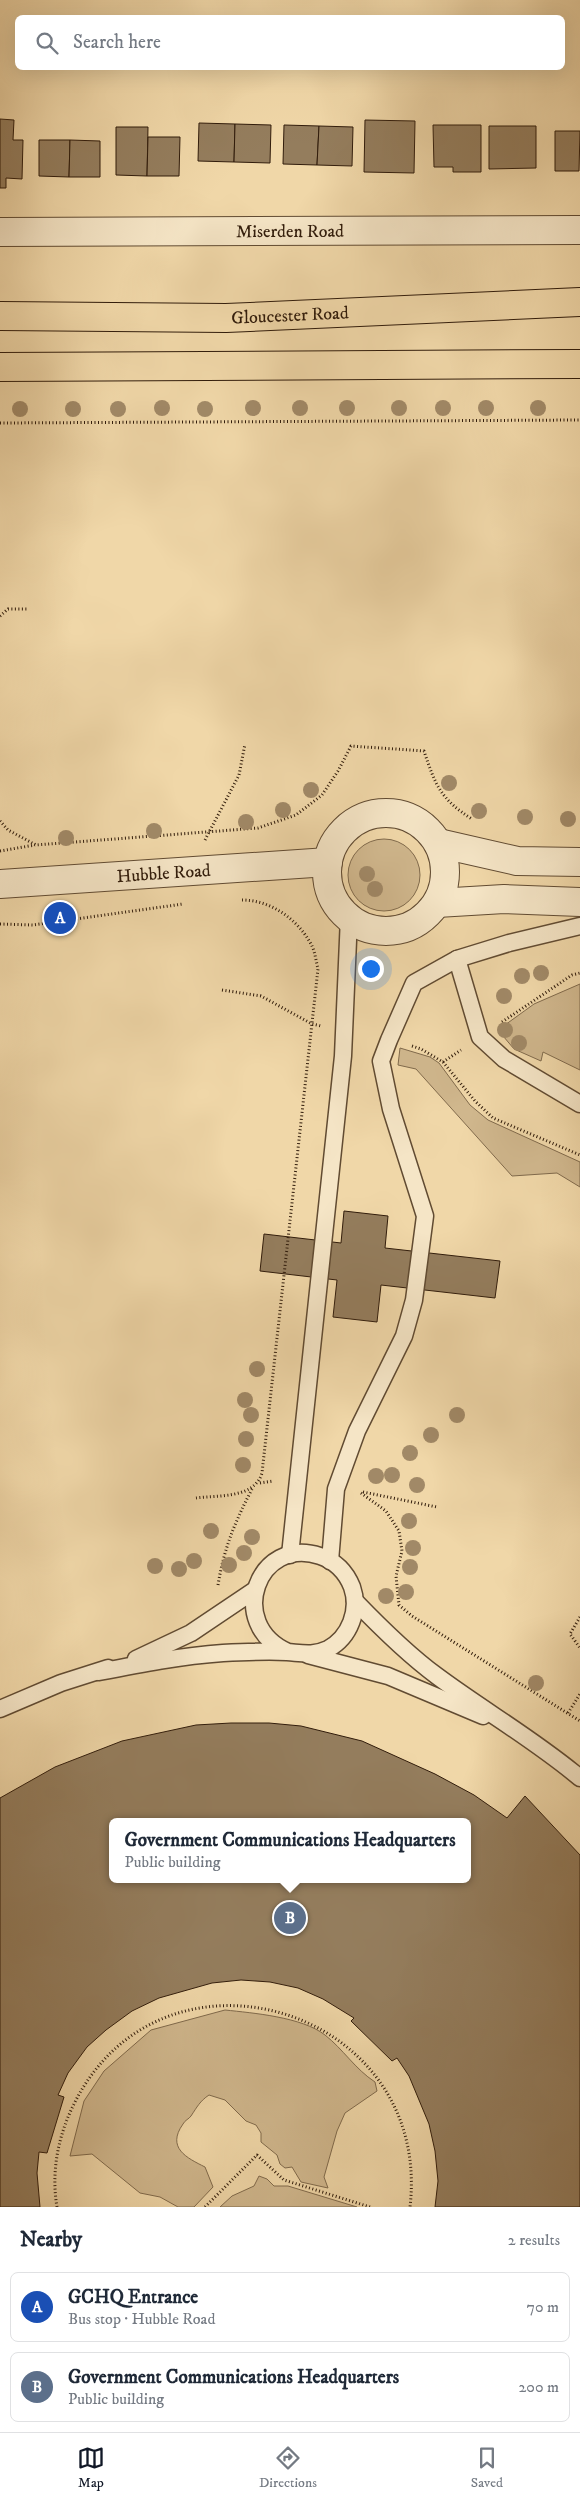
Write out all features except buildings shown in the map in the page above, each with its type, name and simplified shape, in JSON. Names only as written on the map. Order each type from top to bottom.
[{"type":"highway","name":"Gloucester Road","points":[[0,316],[226,318],[580,302]]},
{"type":"highway","points":[[0,367],[580,364]]},
{"type":"street","name":"Miserden Road","points":[[0,232],[580,230]]},
{"type":"street","points":[[400,814],[415,820],[428,830],[438,843],[444,858],[446,873],[443,889],[437,903],[424,918],[411,926],[398,930],[384,931],[365,927],[349,918],[338,906],[331,892],[328,862],[333,846],[342,833],[354,822],[368,815],[400,814]]},
{"type":"street","points":[[438,843],[517,861],[580,862]]},
{"type":"street","name":"Hubble Road","points":[[3,881],[328,862]]},
{"type":"street","points":[[437,903],[504,899],[580,902]]},
{"type":"lane","points":[[290,1555],[343,1056],[349,918]]},
{"type":"lane","points":[[330,1561],[336,1489],[357,1431],[404,1336],[414,1300],[425,1216],[394,1118],[381,1061],[389,1040],[414,983],[457,959],[509,943],[580,926]]},
{"type":"lane","points":[[457,959],[480,1037],[504,1058],[580,1104]]},
{"type":"lane","points":[[288,1652],[273,1644],[257,1624],[253,1607],[255,1590],[262,1576],[272,1564],[290,1555],[311,1554],[338,1566],[350,1582],[355,1602],[351,1623],[346,1633],[330,1648],[308,1654]]},
{"type":"lane","points":[[0,1709],[61,1683],[99,1672],[157,1650],[191,1633],[255,1590]]},
{"type":"lane","points":[[355,1602],[394,1642],[436,1676],[512,1729]]},
{"type":"lane","points":[[99,1672],[188,1656],[225,1653],[288,1652],[308,1654],[388,1676],[512,1729],[534,1741],[580,1778]]},
{"type":"path","points":[[0,423],[580,420]]},
{"type":"path","points":[[0,616],[8,609],[27,609]]},
{"type":"path","points":[[209,832],[239,775],[245,744]]},
{"type":"path","points":[[0,851],[36,845],[258,828],[296,815],[322,795],[338,771],[351,746],[424,751],[436,785],[455,808],[476,821]]},
{"type":"path","points":[[0,821],[8,830],[36,845]]},
{"type":"path","points":[[236,900],[245,900],[277,908],[296,924],[312,946],[318,968],[307,1052],[262,1473],[259,1483]]},
{"type":"path","points":[[443,1062],[572,976],[580,973]]},
{"type":"path","points":[[222,990],[261,996],[312,1024],[343,1031]]},
{"type":"path","points":[[389,1040],[421,1049],[443,1062],[475,1101],[492,1118],[580,1155]]},
{"type":"path","points":[[196,1498],[240,1493],[268,1480],[298,1484]]},
{"type":"path","points":[[221,1613],[218,1586],[223,1554],[235,1523],[252,1489]]},
{"type":"path","points":[[437,1507],[360,1492],[386,1511],[399,1531],[402,1551],[396,1576],[400,1604],[412,1616],[580,1721]]},
{"type":"path","points":[[580,1617],[570,1634],[580,1648]]},
{"type":"path","points":[[568,1713],[580,1694]]},
{"type":"path","points":[[57,2207],[55,2175],[59,2146],[67,2118],[80,2091],[97,2068],[118,2047],[142,2030],[168,2017],[197,2009],[226,2005],[255,2007],[284,2013],[311,2023],[337,2038],[359,2057],[378,2079],[394,2105],[404,2132],[411,2161],[410,2207]]},
{"type":"path","points":[[206,2207],[257,2155],[284,2180],[370,2207]]},
{"type":"shaded area","points":[[384,839],[398,842],[410,849],[417,861],[420,875],[417,889],[410,901],[398,908],[384,911],[370,908],[358,901],[351,889],[348,875],[351,861],[358,849],[370,842]]},
{"type":"shaded area","points":[[580,984],[580,1070],[543,1052],[541,1061],[514,1049],[498,1030],[534,1004]]},
{"type":"shaded area","points":[[400,1048],[430,1057],[439,1063],[470,1105],[488,1120],[580,1162],[580,1187],[557,1173],[512,1176],[416,1069],[398,1065]]},
{"type":"shaded area","points":[[225,2010],[277,2017],[315,2029],[325,2035],[361,2071],[375,2082],[377,2091],[345,2113],[337,2131],[324,2177],[328,2188],[301,2182],[292,2167],[285,2168],[280,2164],[277,2155],[261,2142],[261,2133],[256,2125],[246,2121],[225,2100],[209,2095],[201,2102],[178,2132],[177,2140],[181,2151],[205,2167],[213,2187],[194,2207],[178,2207],[160,2197],[140,2193],[92,2154],[70,2156],[84,2101],[104,2071],[151,2030]]},
{"type":"shaded area","points":[[259,2176],[267,2179],[274,2186],[288,2186],[357,2207],[220,2207],[232,2196],[254,2186]]},
{"type":"place","name":"GCHQ Entrance","points":[[60,918]]},
{"type":"place","name":"Government Communications Headquarters","points":[[290,1918]]}]
